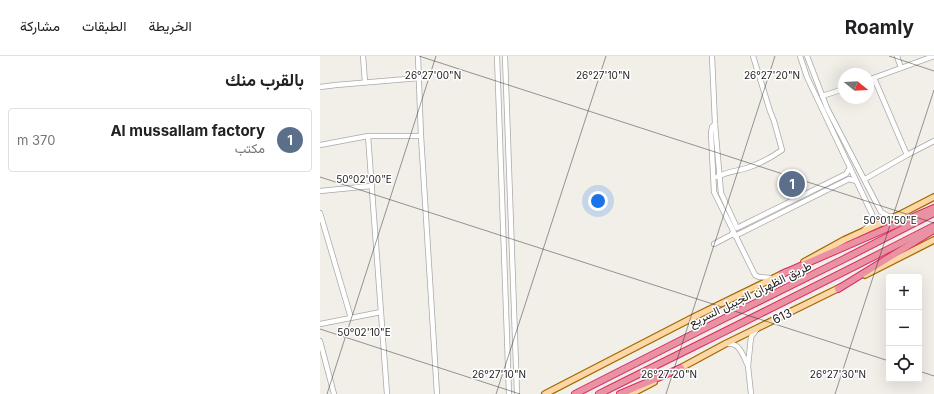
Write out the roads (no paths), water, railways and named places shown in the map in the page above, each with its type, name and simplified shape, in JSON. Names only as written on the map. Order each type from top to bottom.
[{"type":"highway","points":[[782,274],[934,208]]},
{"type":"highway","name":"طريق الظهران الجبيل السريع","points":[[575,394],[934,213]]},
{"type":"highway","name":"طريق الظهران الجبيل السريع","points":[[599,394],[934,226]]},
{"type":"highway","points":[[838,289],[934,230]]},
{"type":"highway","points":[[620,394],[681,368]]},
{"type":"main road","points":[[545,394],[771,278],[782,274],[844,240],[934,197]]},
{"type":"main road","name":"613","points":[[631,394],[758,327],[838,289],[934,240]]},
{"type":"street","points":[[363,56],[364,82]]},
{"type":"street","points":[[418,56],[437,393],[431,394]]},
{"type":"street","points":[[496,56],[509,394]]},
{"type":"street","points":[[505,56],[517,393]]},
{"type":"street","points":[[712,56],[715,124],[721,193],[734,232]]},
{"type":"street","points":[[713,179],[750,167],[776,155],[782,150],[753,56]]},
{"type":"street","points":[[800,56],[807,77],[872,214],[871,223],[860,233]]},
{"type":"street","points":[[807,56],[827,108],[881,212],[888,216],[898,215]]},
{"type":"street","points":[[897,56],[901,68]]},
{"type":"street","points":[[908,155],[874,78],[934,56]]},
{"type":"street","points":[[320,87],[419,78]]},
{"type":"street","points":[[822,96],[838,90]]},
{"type":"street","points":[[498,101],[502,128],[504,130],[508,126]]},
{"type":"street","points":[[715,124],[711,133],[714,192],[755,275],[759,277],[771,278]]},
{"type":"street","points":[[320,145],[368,136],[422,136]]},
{"type":"street","points":[[368,136],[386,394]]},
{"type":"street","points":[[865,179],[934,141]]},
{"type":"street","points":[[714,244],[734,232],[846,174],[850,168]]},
{"type":"street","points":[[734,232],[814,197],[849,179],[856,181]]},
{"type":"street","points":[[320,191],[371,186]]},
{"type":"street","points":[[814,197],[819,187]]},
{"type":"street","points":[[320,213],[351,318]]},
{"type":"street","points":[[320,324],[380,312]]},
{"type":"street","points":[[751,394],[748,366],[751,337],[758,327]]},
{"type":"street","points":[[320,341],[334,394]]},
{"type":"street","points":[[725,344],[733,343],[738,346],[748,366]]},
{"type":"place","name":"Al mussallam factory","points":[[792,184]]}]
